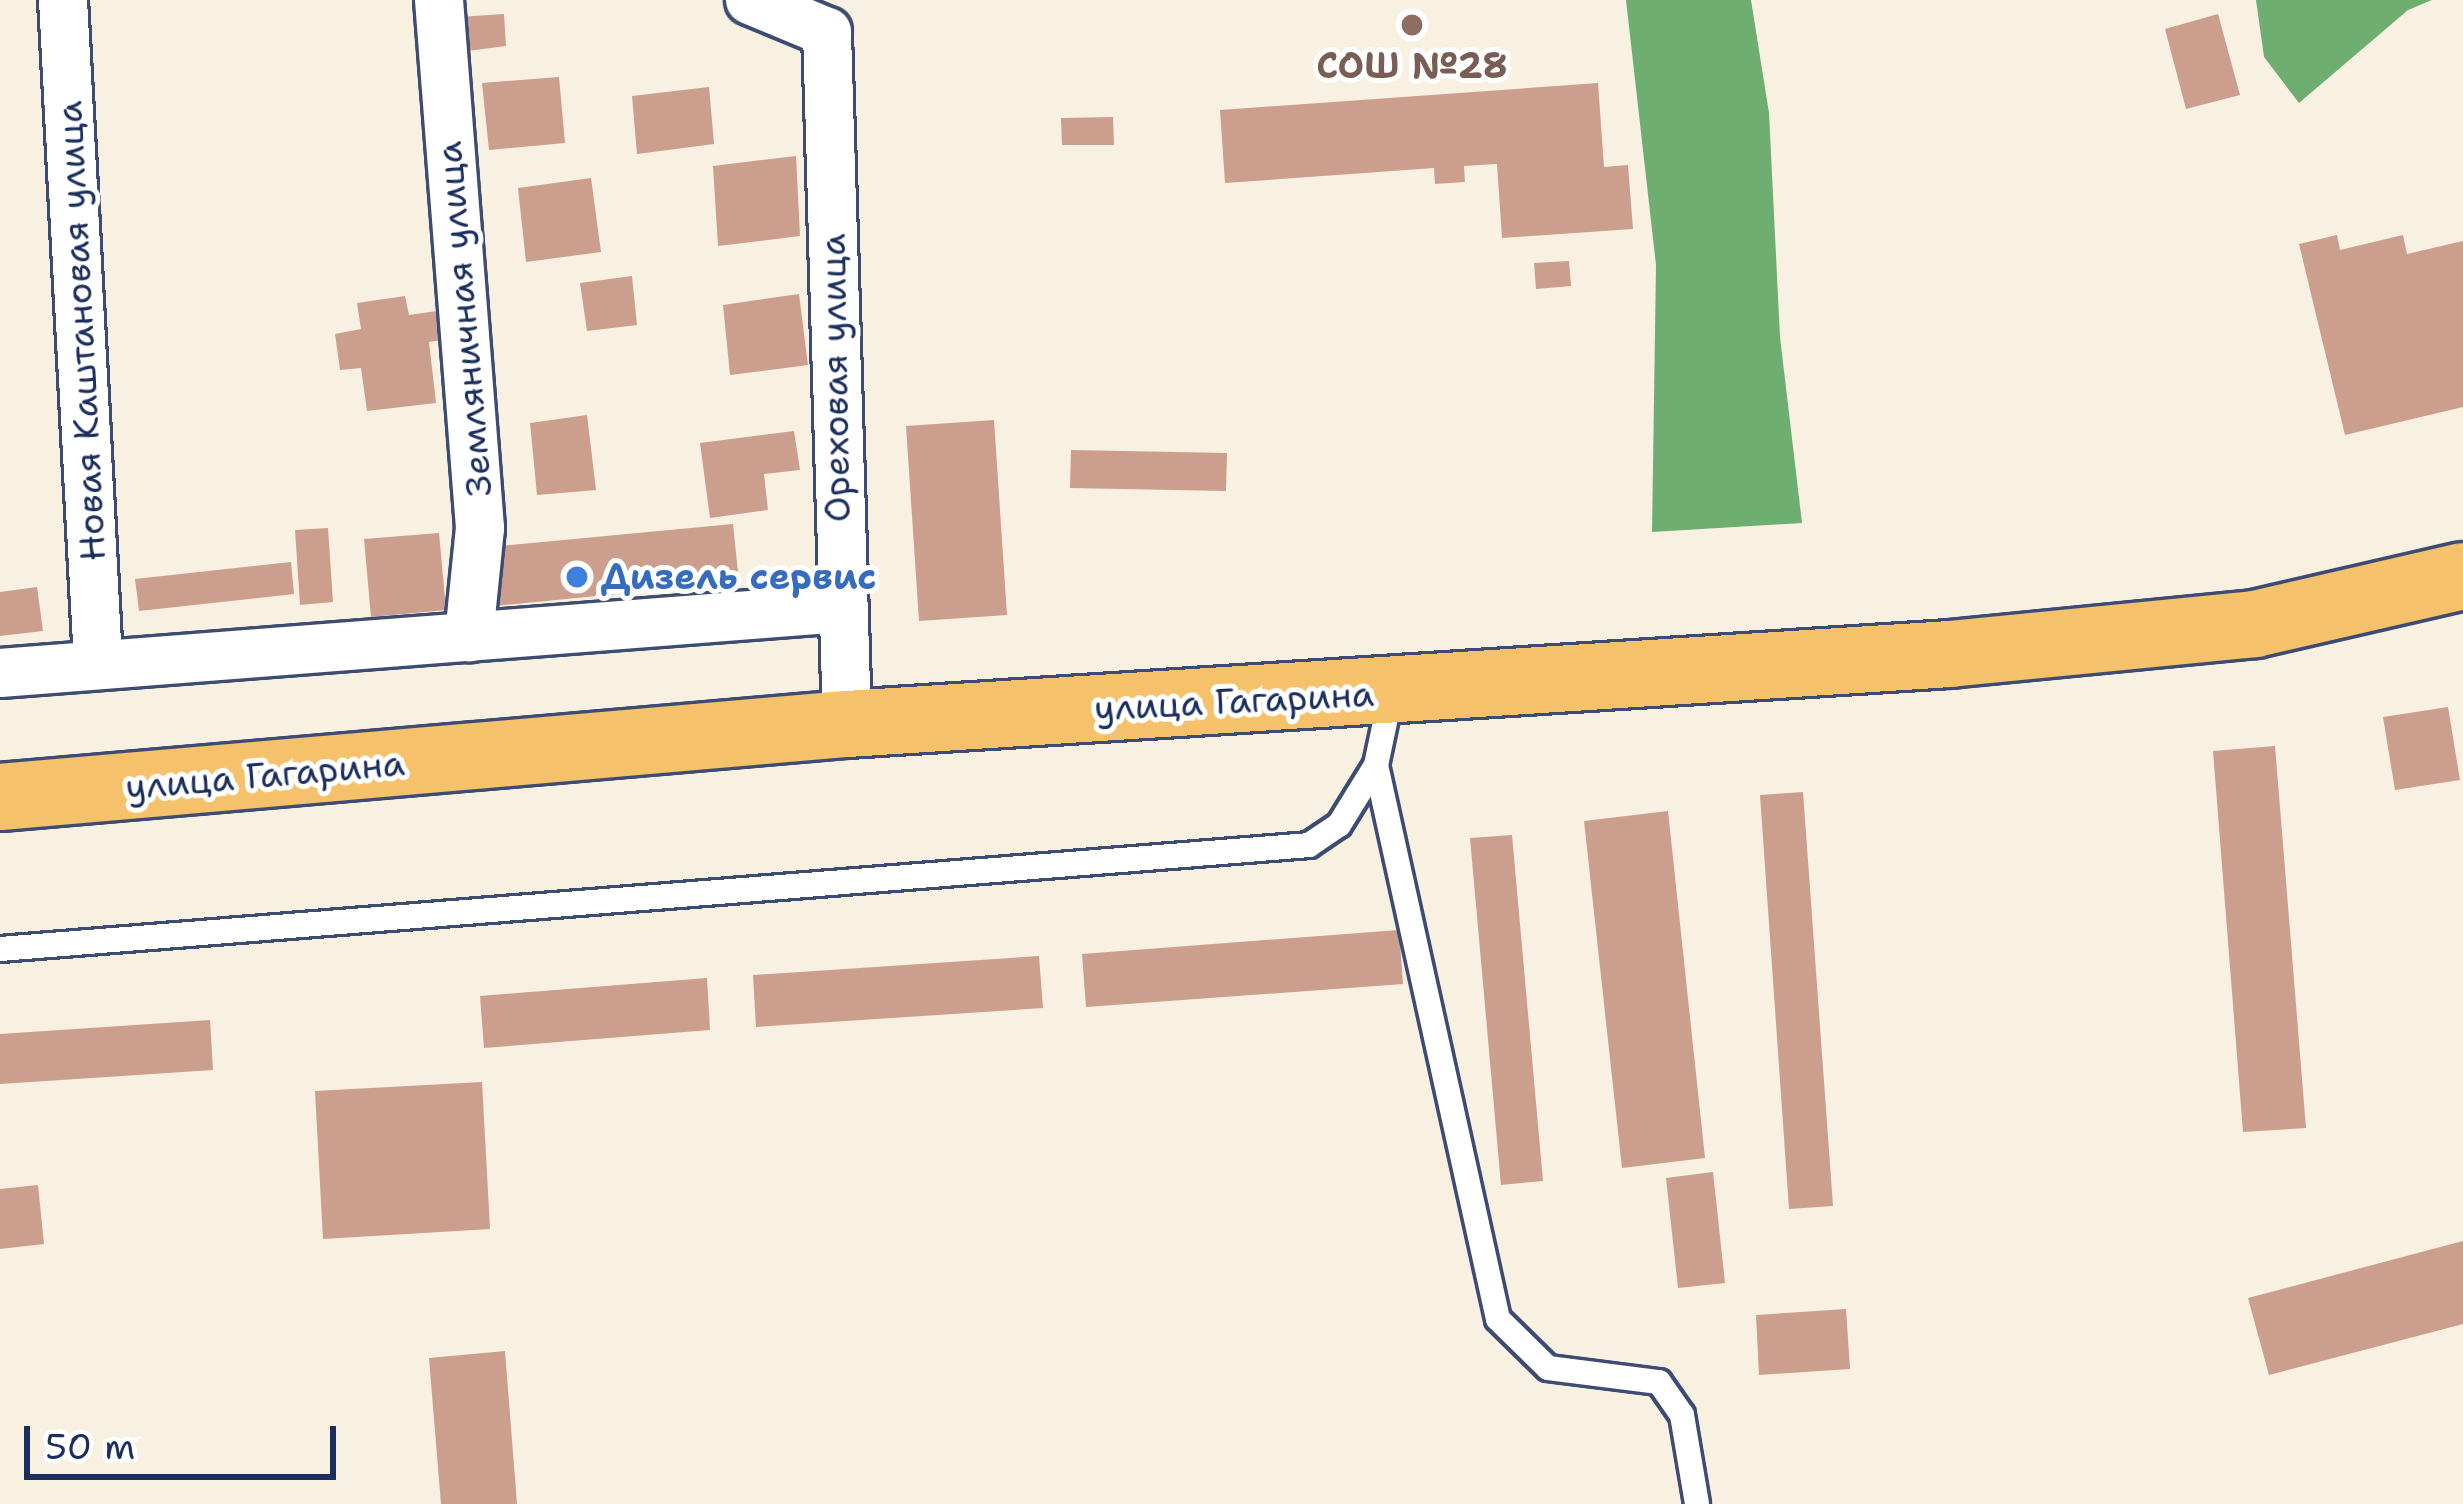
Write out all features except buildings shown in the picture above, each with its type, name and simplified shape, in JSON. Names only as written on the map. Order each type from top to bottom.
[{"type":"main road","name":"улица Гагарина","points":[[0,797],[847,724],[1949,655],[2255,624],[2463,576]]},
{"type":"street","name":"Новая Каштановая улица","points":[[63,0],[98,662]]},
{"type":"street","name":"Земляничная улица","points":[[439,0],[481,528],[469,637]]},
{"type":"street","points":[[750,0],[827,16]]},
{"type":"street","name":"Ореховая улица","points":[[827,16],[847,724]]},
{"type":"street","points":[[0,673],[841,608]]},
{"type":"lane","points":[[0,949],[1309,845],[1339,825],[1376,765],[1391,692]]},
{"type":"lane","points":[[1376,765],[1498,1319],[1548,1368],[1659,1382],[1682,1415],[1697,1504]]},
{"type":"green space","points":[[1626,0],[1751,0],[1769,113],[1780,337],[1802,523],[1652,532],[1656,265]]},
{"type":"green space","points":[[2256,0],[2432,0],[2408,10],[2299,103],[2264,57]]},
{"type":"place","name":"СОШ №28","points":[[1412,25]]},
{"type":"place","name":"Дизель сервис","points":[[577,577]]}]
